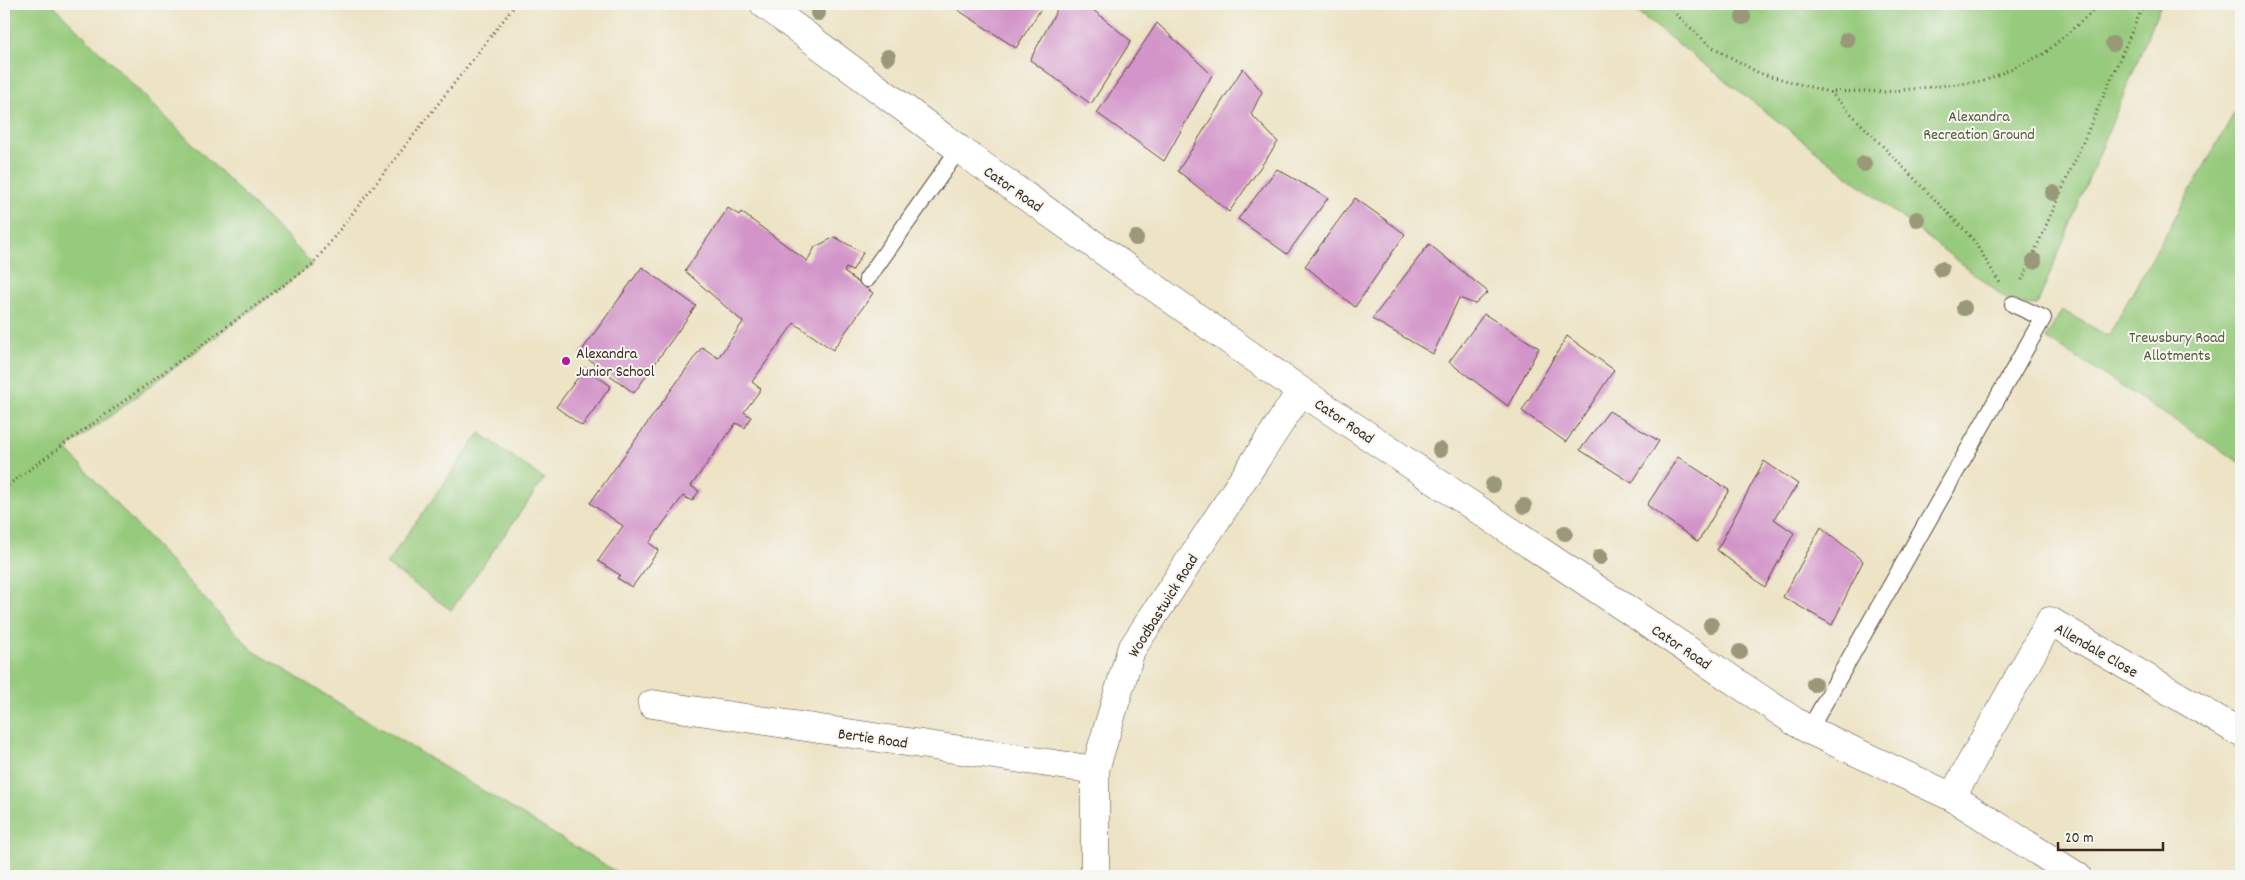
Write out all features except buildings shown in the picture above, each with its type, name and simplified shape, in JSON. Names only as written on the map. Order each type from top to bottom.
[{"type":"street","name":"Cator Road","points":[[764,4],[959,149],[1301,391],[1809,730],[1952,797],[2077,876]]},
{"type":"street","name":"Woodbastwick Road","points":[[1095,876],[1095,770],[1131,650],[1301,391]]},
{"type":"street","name":"Allendale Close","points":[[1952,797],[2050,621],[2241,732]]},
{"type":"street","name":"Bertie Road","points":[[652,704],[1095,770]]},
{"type":"lane","points":[[867,279],[959,149]]},
{"type":"lane","points":[[1809,730],[2043,318],[2013,304]]},
{"type":"path","points":[[4,488],[313,264],[516,4]]},
{"type":"path","points":[[1665,4],[1710,44],[1759,73],[1829,92],[1885,92],[1984,81],[2044,54],[2101,4]]},
{"type":"path","points":[[2013,304],[2144,4]]},
{"type":"path","points":[[1829,92],[1972,238],[2013,304]]},
{"type":"green space","points":[[4,4],[52,4],[313,264],[66,449],[252,650],[623,876],[4,876]]},
{"type":"green space","name":"Alexandra Recreation Ground","points":[[1627,4],[2161,4],[2037,305],[2013,304]]},
{"type":"green space","name":"Trewsbury Road Allotments","points":[[2241,101],[2241,463],[2046,338],[2062,310],[2108,336]]},
{"type":"green space","points":[[480,433],[544,479],[451,610],[386,564]]},
{"type":"place","name":"Alexandra Junior School","points":[[566,361]]}]
